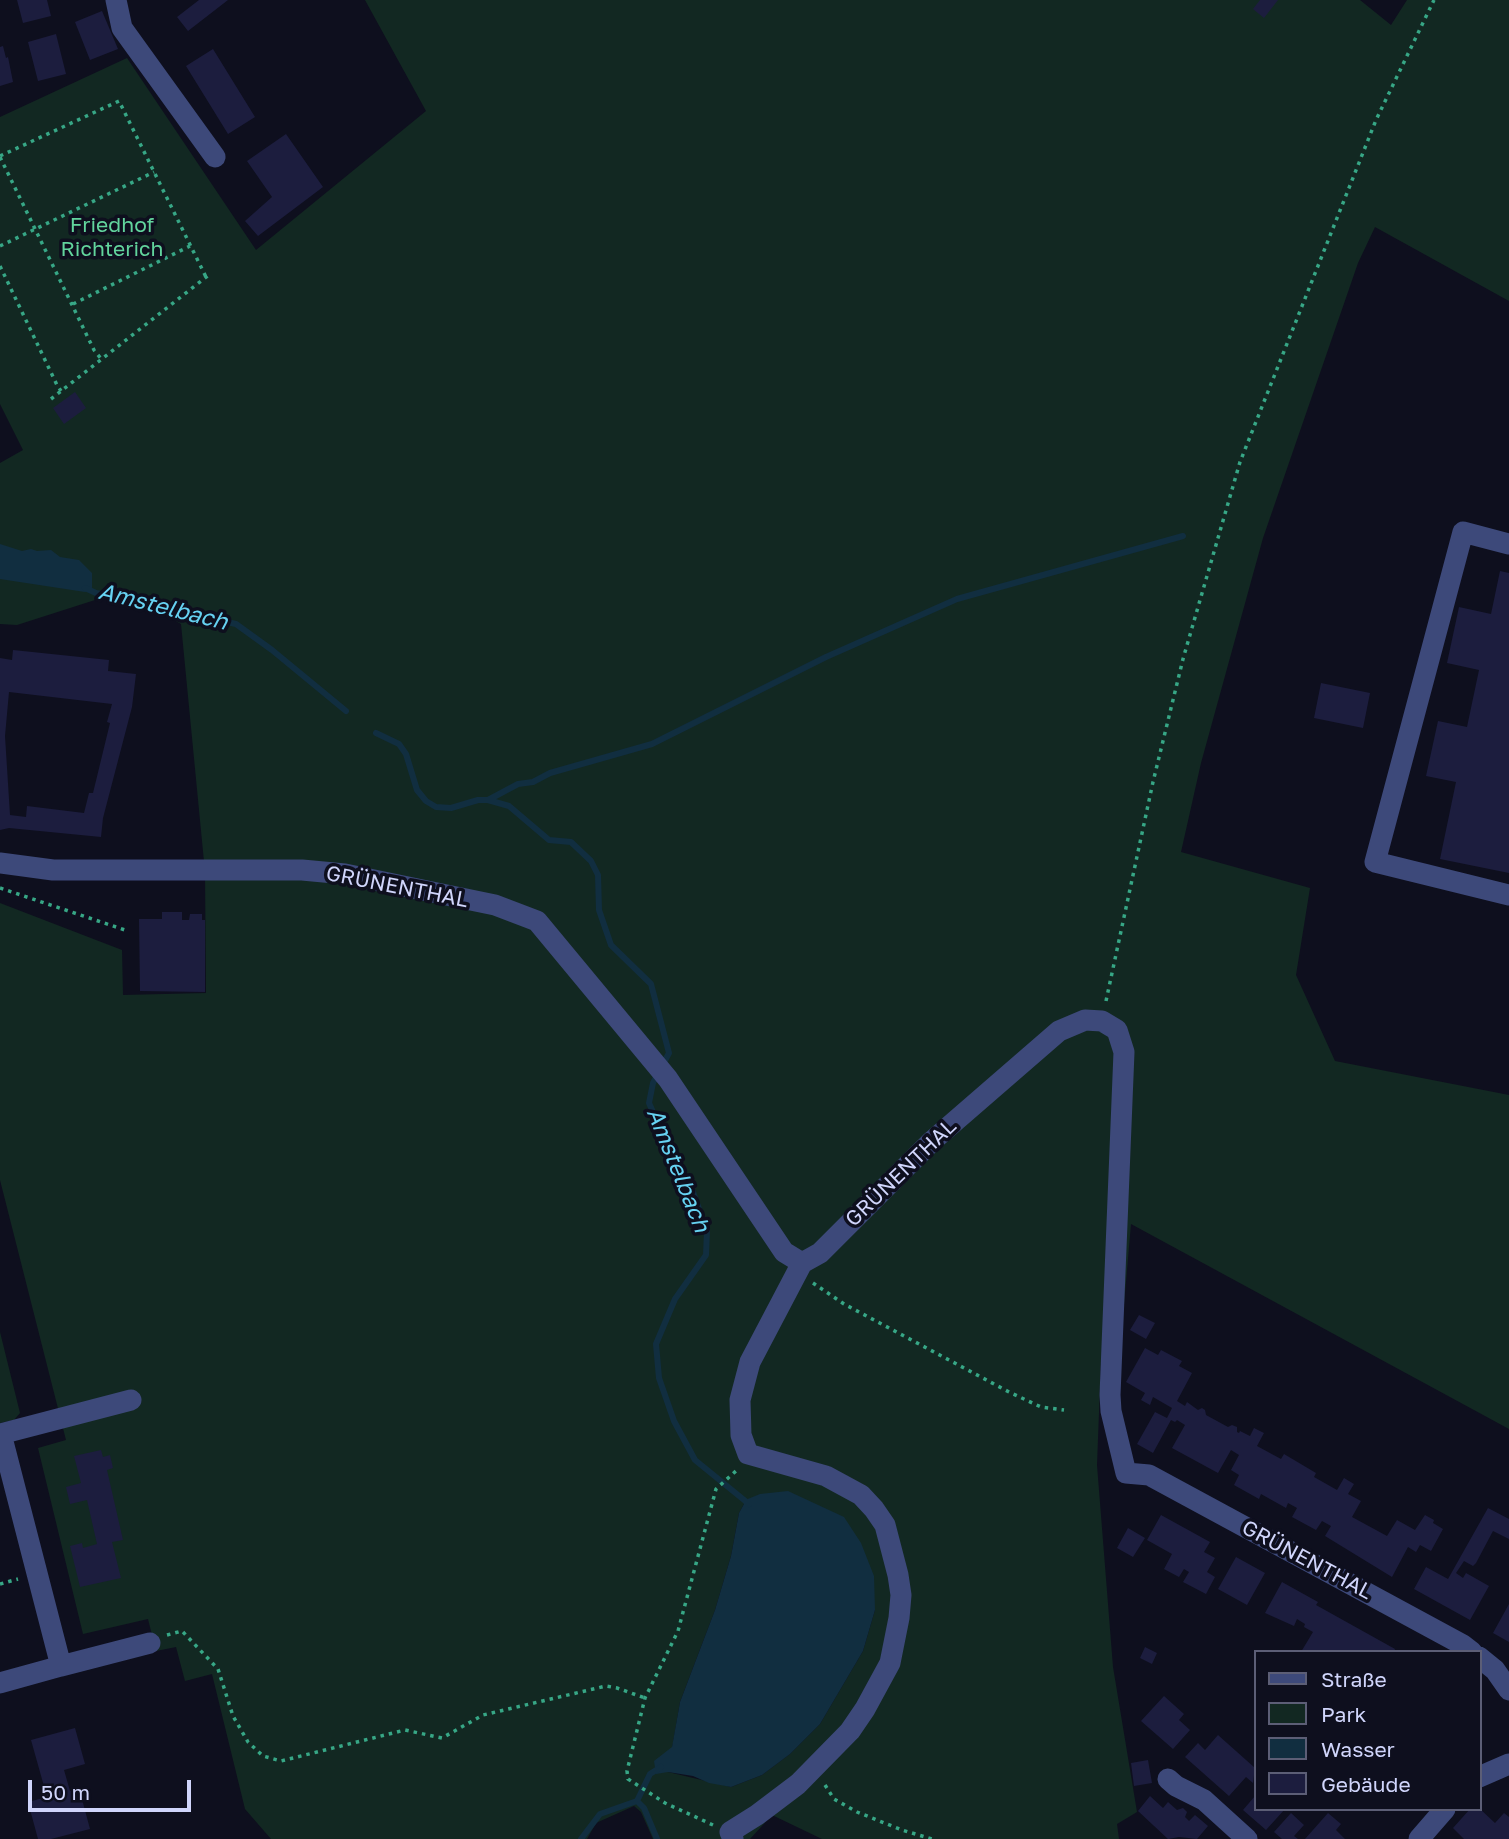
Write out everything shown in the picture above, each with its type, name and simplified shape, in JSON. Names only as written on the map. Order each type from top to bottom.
[{"type":"street","points":[[116,0],[122,28],[215,157]]},
{"type":"street","points":[[1509,544],[1463,532],[1375,862],[1509,895]]},
{"type":"street","name":"GRÜNENTHAL","points":[[0,863],[52,870],[303,870],[345,874],[495,905],[537,921],[668,1079],[784,1252],[802,1263],[820,1253],[931,1142],[1059,1031],[1085,1020],[1102,1021],[1117,1030],[1125,1052],[1110,1395],[1111,1412],[1126,1473],[1149,1475],[1469,1650]]},
{"type":"street","points":[[732,1835],[811,1772],[849,1731],[865,1709],[890,1662],[901,1595],[884,1525],[860,1495],[826,1476],[748,1454],[741,1435],[740,1400],[750,1362],[802,1263]]},
{"type":"street","points":[[61,1666],[0,1434],[131,1400]]},
{"type":"street","points":[[0,1683],[150,1643]]},
{"type":"street","points":[[1481,1659],[1495,1670],[1509,1690]]},
{"type":"street","points":[[1481,1776],[1509,1764]]},
{"type":"street","points":[[1168,1779],[1204,1800],[1247,1839]]},
{"type":"street","points":[[1419,1839],[1443,1811]]},
{"type":"path","points":[[1102,1021],[1153,782],[1183,659],[1240,462],[1376,120],[1434,0]]},
{"type":"path","points":[[51,399],[102,360],[208,275],[190,246],[119,101],[0,156],[94,350],[102,360]]},
{"type":"path","points":[[0,246],[154,172]]},
{"type":"path","points":[[73,304],[190,246]]},
{"type":"path","points":[[0,266],[61,391]]},
{"type":"path","points":[[0,888],[128,931]]},
{"type":"path","points":[[802,1263],[801,1274],[844,1304],[1009,1392],[1041,1406],[1064,1410]]},
{"type":"path","points":[[732,1835],[684,1813],[652,1794],[630,1780],[627,1771],[645,1698],[678,1631],[716,1489],[733,1474]]},
{"type":"path","points":[[150,1643],[182,1631],[218,1669],[233,1716],[248,1742],[263,1756],[281,1761],[405,1731],[442,1738],[483,1715],[606,1686],[645,1698]]},
{"type":"path","points":[[811,1772],[823,1782],[835,1799],[857,1812],[932,1839]]},
{"type":"green space","name":"Friedhof Richterich","points":[[365,0],[1360,0],[1391,25],[1407,0],[1509,0],[1509,301],[1375,227],[1358,263],[1263,538],[1201,763],[1181,852],[1310,888],[1296,975],[1335,1061],[1509,1095],[1509,1429],[1131,1224],[1124,1305],[1101,1360],[1097,1465],[1113,1667],[1137,1812],[1117,1824],[1119,1839],[822,1839],[772,1815],[750,1839],[653,1839],[641,1812],[634,1806],[596,1823],[587,1839],[271,1839],[245,1809],[212,1674],[185,1681],[176,1647],[156,1651],[148,1619],[83,1634],[38,1448],[66,1440],[0,1180],[0,903],[122,950],[123,995],[206,993],[205,872],[181,624],[108,583],[95,600],[17,625],[0,624],[0,463],[23,450],[0,404],[0,117],[127,58],[256,250],[426,111]],"holes":[[[744,1504],[875,1610],[863,1651],[820,1724],[790,1754],[762,1775],[731,1787],[668,1772],[680,1702],[715,1610],[731,1556],[739,1513]]]},
{"type":"green space","points":[[0,1332],[20,1413],[14,1420],[0,1423]]},
{"type":"water","points":[[0,544],[22,551],[51,550],[60,557],[79,560],[92,573],[92,590],[85,592],[0,579]]},
{"type":"water","points":[[788,1491],[844,1517],[861,1543],[874,1576],[875,1610],[863,1651],[820,1724],[790,1754],[762,1775],[731,1787],[709,1783],[693,1776],[668,1772],[656,1774],[654,1761],[672,1747],[680,1702],[715,1610],[743,1501],[760,1494]]},
{"type":"building","points":[[17,0],[47,0],[51,16],[23,23]]},
{"type":"building","points":[[199,0],[228,0],[188,31],[177,17]]},
{"type":"building","points":[[1260,0],[1278,0],[1264,18],[1253,9]]},
{"type":"building","points":[[102,11],[118,49],[90,60],[75,22]]},
{"type":"building","points":[[56,34],[66,74],[38,81],[28,42]]},
{"type":"building","points":[[3,46],[13,82],[0,86],[0,47]]},
{"type":"building","points":[[213,49],[255,117],[228,134],[186,66]]},
{"type":"building","points":[[286,134],[323,187],[258,236],[245,221],[272,197],[247,161]]},
{"type":"building","points":[[75,392],[86,408],[64,424],[53,408]]},
{"type":"building","points":[[1500,571],[1509,573],[1509,873],[1440,859],[1456,782],[1426,776],[1438,721],[1467,727],[1479,670],[1447,663],[1459,607],[1491,614]]},
{"type":"building","points":[[13,650],[109,660],[108,671],[136,674],[132,707],[103,818],[101,837],[9,828],[0,830],[0,658],[12,660]],"holes":[[[9,692],[112,704],[93,793],[89,793],[84,813],[27,806],[26,817],[10,815],[5,736]]]},
{"type":"building","points":[[1321,683],[1370,693],[1363,728],[1314,718]]},
{"type":"building","points":[[162,912],[182,912],[182,920],[189,920],[190,914],[202,914],[202,920],[205,920],[205,992],[140,991],[139,919],[162,919]]},
{"type":"building","points":[[1139,1315],[1155,1323],[1146,1339],[1130,1330]]},
{"type":"building","points":[[1145,1348],[1158,1355],[1161,1350],[1182,1361],[1179,1366],[1192,1373],[1177,1401],[1185,1406],[1187,1402],[1198,1410],[1202,1408],[1206,1415],[1228,1427],[1237,1427],[1239,1433],[1240,1431],[1250,1436],[1254,1428],[1264,1433],[1257,1446],[1281,1459],[1284,1454],[1316,1473],[1314,1477],[1337,1490],[1344,1478],[1354,1484],[1348,1494],[1361,1501],[1352,1517],[1387,1536],[1397,1520],[1415,1530],[1425,1515],[1434,1520],[1433,1523],[1443,1529],[1431,1551],[1420,1545],[1416,1552],[1408,1547],[1392,1577],[1325,1536],[1331,1526],[1322,1521],[1316,1530],[1292,1517],[1297,1508],[1288,1503],[1286,1508],[1261,1494],[1259,1499],[1234,1485],[1239,1475],[1231,1470],[1239,1455],[1231,1450],[1218,1473],[1172,1448],[1185,1425],[1177,1420],[1171,1420],[1153,1453],[1137,1444],[1155,1412],[1167,1418],[1172,1408],[1153,1397],[1150,1405],[1141,1400],[1145,1393],[1126,1382]]},
{"type":"building","points":[[101,1450],[103,1457],[110,1455],[113,1468],[107,1470],[123,1540],[112,1542],[121,1578],[80,1587],[70,1546],[82,1543],[83,1548],[97,1544],[87,1500],[70,1504],[66,1487],[81,1483],[74,1456]]},
{"type":"building","points":[[1488,1508],[1509,1519],[1509,1539],[1493,1531],[1476,1563],[1473,1566],[1464,1561],[1456,1573],[1463,1578],[1466,1573],[1489,1586],[1470,1620],[1414,1589],[1426,1567],[1448,1579]]},
{"type":"building","points":[[1161,1515],[1210,1542],[1204,1552],[1215,1558],[1207,1572],[1215,1577],[1206,1594],[1183,1582],[1189,1572],[1184,1569],[1179,1577],[1164,1569],[1172,1554],[1147,1540]]},
{"type":"building","points":[[1128,1528],[1145,1538],[1133,1557],[1117,1548]]},
{"type":"building","points":[[1236,1557],[1265,1573],[1247,1605],[1218,1589]]},
{"type":"building","points":[[1282,1582],[1318,1602],[1316,1605],[1395,1649],[1302,1650],[1313,1632],[1304,1627],[1305,1624],[1297,1619],[1294,1626],[1265,1613]]},
{"type":"building","points":[[1509,1604],[1509,1642],[1493,1633]]},
{"type":"building","points":[[1145,1647],[1157,1653],[1152,1664],[1140,1658]]},
{"type":"building","points":[[1164,1696],[1184,1714],[1179,1720],[1190,1730],[1173,1749],[1141,1721]]},
{"type":"building","points":[[75,1728],[85,1764],[64,1770],[70,1791],[79,1788],[90,1829],[51,1839],[38,1839],[28,1802],[47,1797],[31,1740]]},
{"type":"building","points":[[1218,1735],[1254,1767],[1253,1783],[1246,1777],[1229,1796],[1185,1757],[1198,1743],[1205,1750]]},
{"type":"building","points":[[1148,1760],[1152,1783],[1134,1786],[1131,1763]]},
{"type":"building","points":[[1150,1796],[1163,1808],[1168,1802],[1177,1810],[1183,1808],[1189,1821],[1195,1815],[1208,1826],[1197,1839],[1168,1839],[1138,1811]]},
{"type":"building","points":[[1254,1797],[1254,1811],[1283,1811],[1266,1830],[1243,1810]]},
{"type":"building","points":[[1481,1810],[1495,1823],[1504,1813],[1509,1817],[1509,1839],[1464,1839],[1453,1828],[1468,1811]]},
{"type":"building","points":[[1291,1813],[1304,1825],[1294,1836],[1298,1839],[1282,1839],[1274,1832]]},
{"type":"building","points":[[1328,1813],[1341,1824],[1336,1830],[1345,1839],[1305,1839]]},
{"type":"waterway","points":[[488,800],[518,784],[533,782],[550,773],[652,744],[826,657],[957,599],[1183,536]]},
{"type":"waterway","name":"Amstelbach","points":[[85,588],[96,593],[236,624],[346,711]]},
{"type":"waterway","name":"Amstelbach","points":[[376,733],[399,744],[406,754],[417,790],[426,801],[436,807],[451,808],[478,800],[488,800],[509,806],[549,840],[571,842],[591,861],[598,875],[599,910],[611,945],[651,984],[669,1053],[653,1083],[649,1103],[693,1192],[707,1231],[706,1255],[675,1299],[656,1344],[659,1378],[674,1421],[695,1460],[749,1504]]},
{"type":"waterway","name":"Amstelbach","points":[[581,1839],[600,1814],[637,1801],[650,1774],[661,1767]]},
{"type":"waterway","points":[[637,1801],[644,1808],[657,1839]]}]
